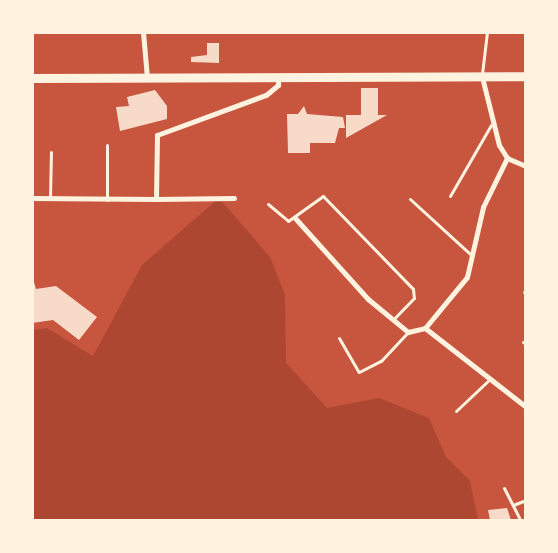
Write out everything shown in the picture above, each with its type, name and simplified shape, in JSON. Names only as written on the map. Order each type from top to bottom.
[{"type":"main road","points":[[32,78],[526,76]]},
{"type":"street","points":[[143,32],[148,78]]},
{"type":"street","points":[[482,77],[492,109],[491,125],[507,158],[526,166]]},
{"type":"street","points":[[156,199],[156,136],[266,95],[278,85],[278,78]]},
{"type":"street","points":[[295,218],[368,299],[408,332],[425,328],[456,294],[467,277],[470,254],[483,207],[507,158]]},
{"type":"street","points":[[32,198],[107,200],[234,198]]},
{"type":"street","points":[[425,328],[526,407]]},
{"type":"lane","points":[[482,77],[487,32]]},
{"type":"lane","points":[[450,196],[491,125]]},
{"type":"lane","points":[[107,145],[107,200]]},
{"type":"lane","points":[[50,199],[52,152]]},
{"type":"lane","points":[[268,204],[288,221],[295,218],[324,196],[413,289],[414,298],[393,320]]},
{"type":"lane","points":[[410,199],[470,254]]},
{"type":"lane","points":[[338,338],[359,372],[381,360],[408,332]]},
{"type":"lane","points":[[456,412],[490,379]]},
{"type":"lane","points":[[504,488],[520,520]]},
{"type":"lane","points":[[513,505],[526,500]]},
{"type":"shaded area","points":[[219,198],[270,257],[285,295],[286,363],[327,408],[379,398],[429,418],[446,457],[470,481],[478,520],[33,520],[33,330],[47,328],[93,356],[142,265]]},
{"type":"building","points":[[207,43],[219,43],[219,63],[191,62],[191,57],[207,55]]},
{"type":"building","points":[[361,88],[378,88],[378,115],[387,115],[346,138],[346,115],[361,115]]},
{"type":"building","points":[[155,90],[167,106],[167,119],[120,131],[116,107],[129,106],[127,97]]},
{"type":"building","points":[[304,106],[307,114],[343,117],[345,128],[339,128],[335,143],[310,143],[310,153],[288,153],[287,114],[298,114]]},
{"type":"building","points":[[32,275],[36,289],[56,286],[97,317],[79,340],[53,320],[32,323]]},
{"type":"building","points":[[507,508],[511,520],[490,520],[488,510]]}]
